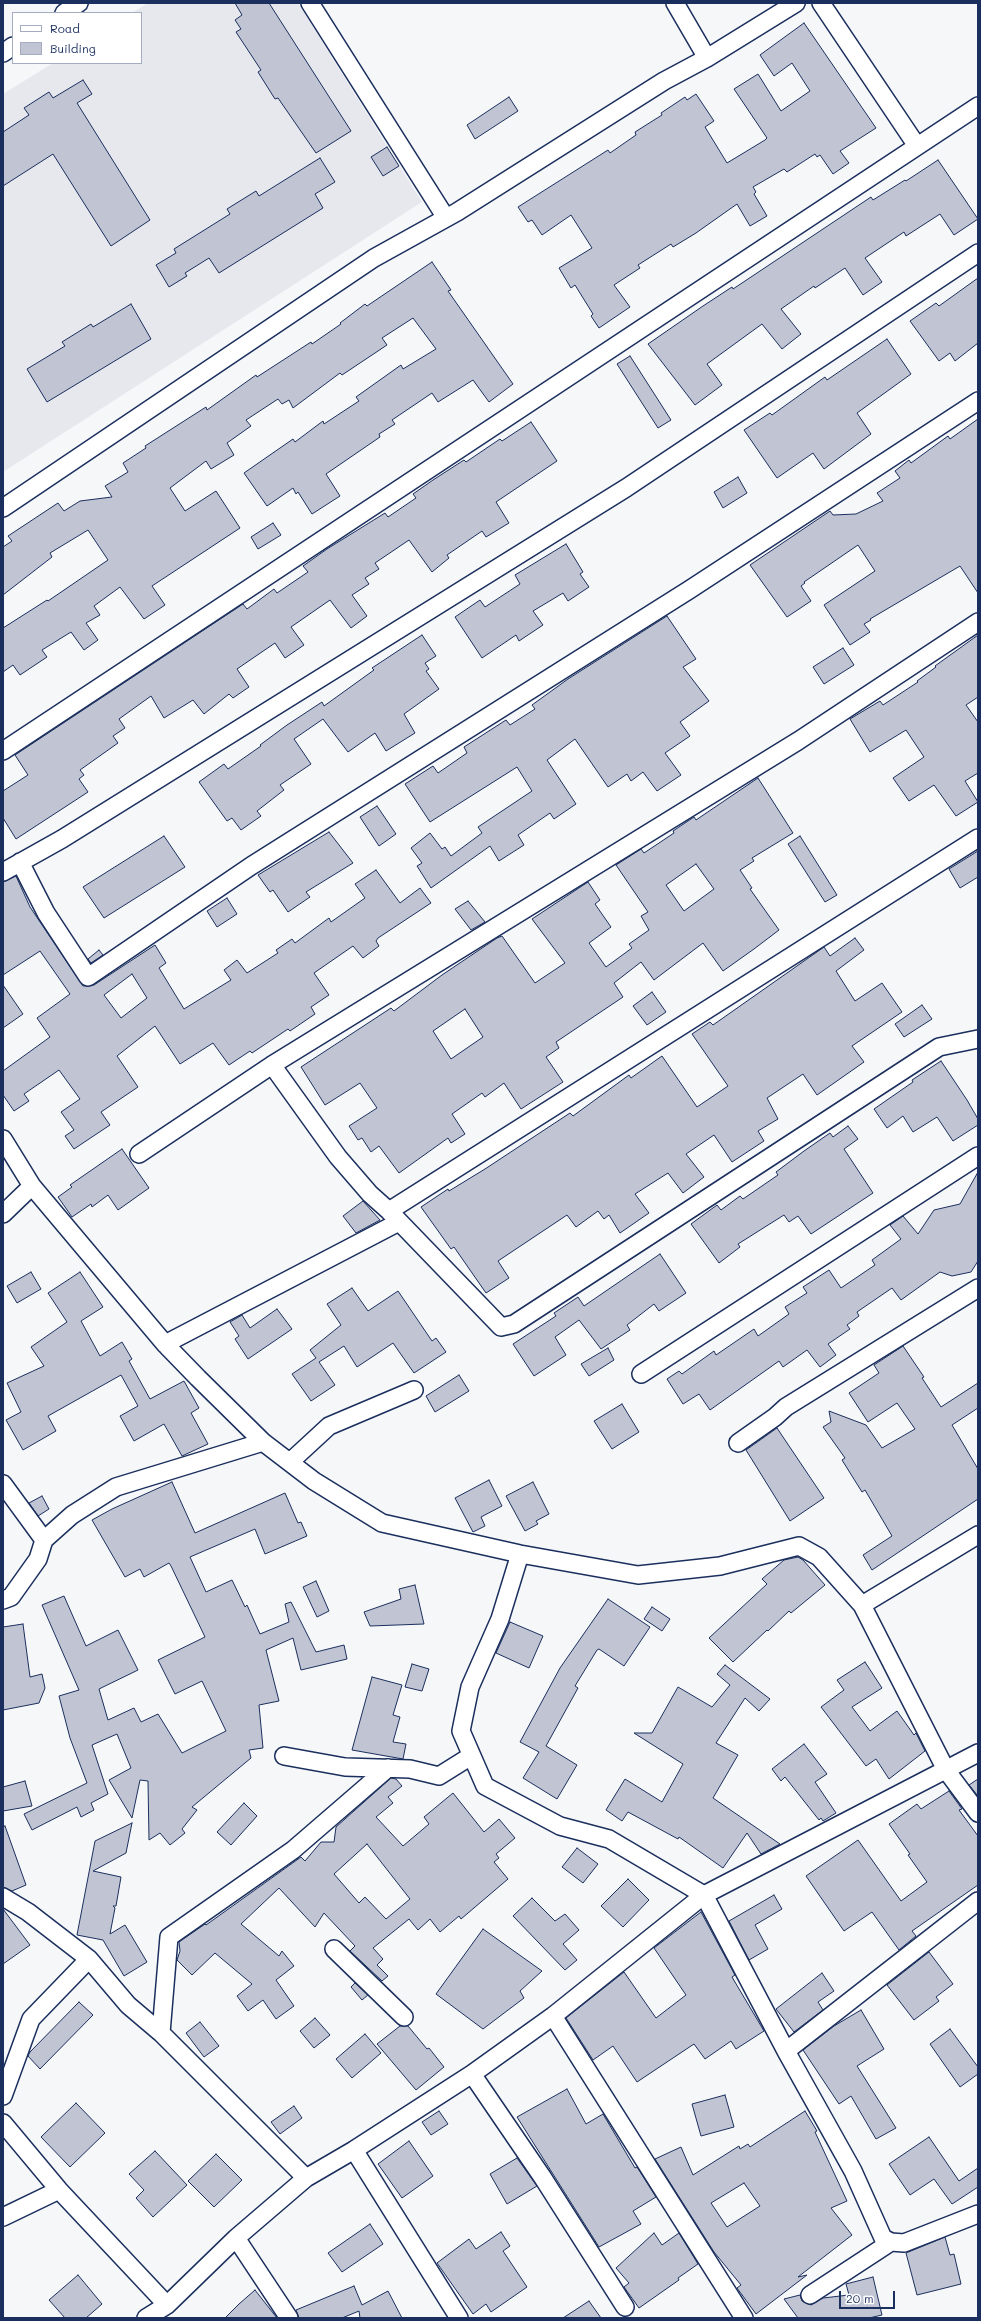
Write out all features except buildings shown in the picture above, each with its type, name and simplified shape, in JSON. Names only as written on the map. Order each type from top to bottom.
[{"type":"street","points":[[66,12],[79,3]]},
{"type":"street","points":[[310,3],[446,218]]},
{"type":"street","points":[[675,3],[707,58]]},
{"type":"street","points":[[3,508],[374,258],[446,218],[664,81],[707,58],[796,3]]},
{"type":"street","points":[[822,3],[917,146]]},
{"type":"street","points":[[3,53],[12,47]]},
{"type":"street","points":[[3,751],[978,106]]},
{"type":"street","points":[[3,872],[62,839],[626,488],[978,253]]},
{"type":"street","points":[[20,862],[46,913],[88,977],[251,866],[689,590],[978,400]]},
{"type":"street","points":[[139,1154],[272,1065],[798,741],[978,622]]},
{"type":"street","points":[[165,1344],[394,1216],[978,838]]},
{"type":"street","points":[[272,1065],[338,1157],[370,1194],[394,1216],[501,1327],[514,1324],[939,1047],[978,1038]]},
{"type":"street","points":[[3,1139],[32,1186],[165,1344],[263,1442],[314,1481],[382,1523],[520,1554],[638,1575],[720,1566],[799,1546],[819,1557],[862,1605],[946,1770],[978,1813]]},
{"type":"street","points":[[641,1374],[978,1156]]},
{"type":"street","points":[[3,1214],[32,1186]]},
{"type":"street","points":[[738,1442],[775,1417],[786,1407],[978,1288]]},
{"type":"street","points":[[290,1462],[329,1426],[414,1390]]},
{"type":"street","points":[[3,1600],[11,1597],[38,1559],[44,1540],[72,1515],[116,1487],[263,1442]]},
{"type":"street","points":[[3,1484],[44,1540]]},
{"type":"street","points":[[862,1605],[978,1535]]},
{"type":"street","points":[[520,1554],[500,1619],[470,1687],[461,1731],[485,1786],[560,1826],[609,1839],[704,1895],[786,2051],[854,2171],[883,2238],[891,2242],[904,2243],[978,2214]]},
{"type":"street","points":[[146,2318],[167,2305],[236,2238],[306,2178],[354,2150],[472,2074],[553,2016],[704,1895],[978,1754]]},
{"type":"street","points":[[284,1756],[345,1767],[410,1769],[439,1776],[472,1756]]},
{"type":"street","points":[[161,2033],[169,1937],[293,1850],[388,1768]]},
{"type":"street","points":[[3,1897],[28,1912],[89,1959],[128,2006],[161,2033],[306,2178]]},
{"type":"street","points":[[786,2051],[978,1901]]},
{"type":"street","points":[[334,1949],[404,2017]]},
{"type":"street","points":[[3,2096],[31,2019],[89,1959]]},
{"type":"street","points":[[553,2016],[744,2318]]},
{"type":"street","points":[[472,2074],[543,2178],[625,2307]]},
{"type":"street","points":[[3,2123],[59,2190],[167,2305]]},
{"type":"street","points":[[354,2150],[459,2318]]},
{"type":"street","points":[[3,2217],[59,2190]]},
{"type":"street","points":[[236,2238],[289,2318]]},
{"type":"street","points":[[810,2295],[891,2242]]},
{"type":"shaded area","points":[[148,3],[298,3],[422,202],[3,472],[3,94],[51,64],[142,64],[142,12],[134,12]]}]
